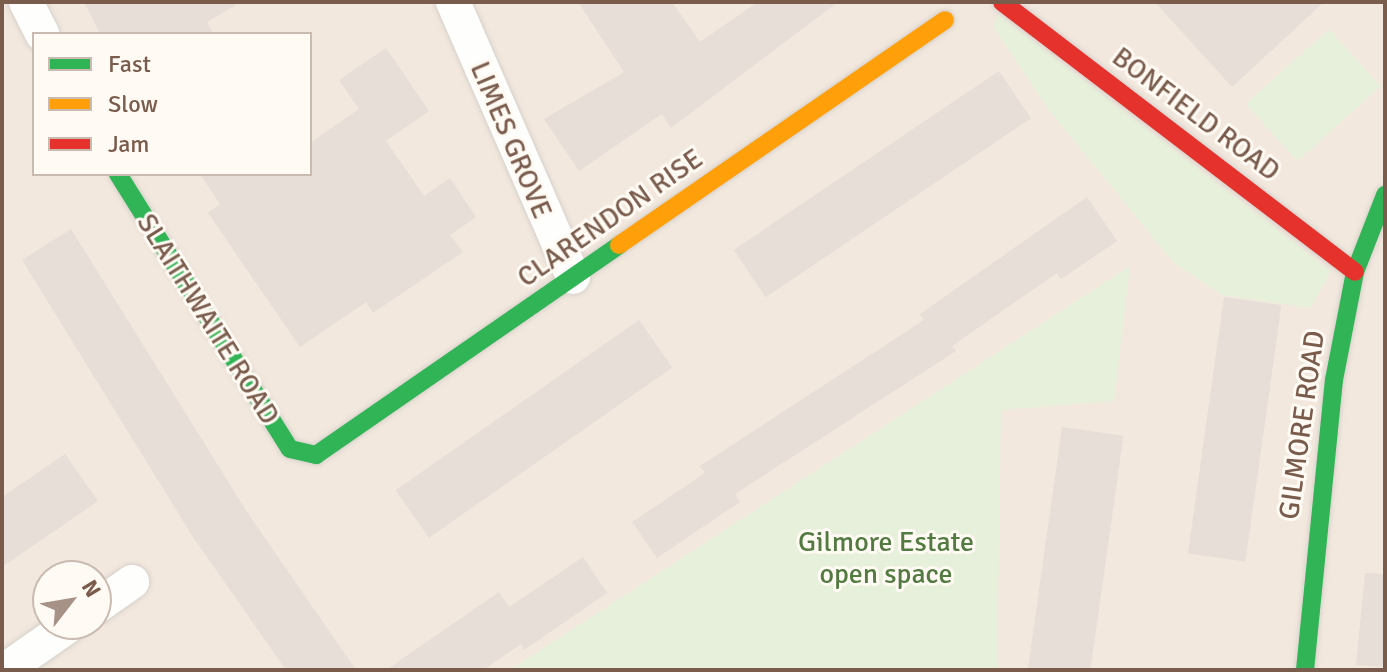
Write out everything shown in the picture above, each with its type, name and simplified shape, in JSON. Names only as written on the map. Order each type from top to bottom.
[{"type":"street","points":[[26,2],[41,32]]},
{"type":"street","name":"LIMES GROVE","points":[[453,2],[573,277]]},
{"type":"street","name":"BONFIELD ROAD","points":[[1002,2],[1355,272]]},
{"type":"street","name":"CLARENDON RISE","points":[[305,457],[350,435],[945,20]]},
{"type":"street","name":"SLAITHWAITE ROAD","points":[[119,176],[290,449],[305,457]]},
{"type":"street","name":"GILMORE ROAD","points":[[1305,670],[1324,455],[1355,272],[1385,195]]},
{"type":"street","points":[[112,596],[132,582]]},
{"type":"street","points":[[5,670],[48,640]]},
{"type":"shaded area","points":[[2,2],[1385,2],[1385,670],[2,670]]},
{"type":"green space","points":[[998,14],[1331,271],[1310,308],[1222,295],[1173,262],[1049,110],[993,26]]},
{"type":"green space","points":[[1329,29],[1381,86],[1297,161],[1246,104]]},
{"type":"green space","name":"Gilmore Estate open space","points":[[1130,266],[1114,401],[1001,410],[997,670],[510,670]]},
{"type":"building","points":[[84,2],[241,2],[207,22],[212,32],[99,32]]},
{"type":"building","points":[[578,2],[672,2],[700,42],[758,2],[838,2],[671,128],[662,114],[579,171],[544,119],[624,72]]},
{"type":"building","points":[[1155,2],[1324,2],[1232,87]]},
{"type":"building","points":[[386,48],[429,111],[386,141],[424,196],[450,178],[476,217],[450,235],[463,252],[373,313],[366,302],[300,347],[208,213],[220,204],[201,176],[312,176],[312,142],[359,109],[339,80]]},
{"type":"building","points":[[999,71],[1031,118],[766,297],[734,250]]},
{"type":"building","points":[[1087,197],[1117,241],[1061,279],[1057,273],[952,346],[956,351],[735,494],[740,502],[657,558],[632,522],[705,473],[700,466],[924,320],[920,314]]},
{"type":"building","points":[[71,229],[247,512],[356,670],[286,670],[193,537],[22,260]]},
{"type":"building","points":[[1224,297],[1281,305],[1245,562],[1188,553]]},
{"type":"building","points":[[639,320],[672,368],[429,538],[396,490]]},
{"type":"building","points":[[1062,427],[1123,436],[1090,670],[1028,670]]},
{"type":"building","points":[[65,454],[98,501],[2,567],[2,497]]},
{"type":"building","points":[[583,557],[607,593],[524,650],[521,644],[483,670],[386,670],[499,592],[509,607]]},
{"type":"building","points":[[1365,573],[1385,574],[1385,667],[1356,665]]},
{"type":"traffic: fast","points":[[119,176],[290,449],[316,455],[619,245]]},
{"type":"traffic: fast","points":[[1305,670],[1334,380],[1355,272],[1385,195]]},
{"type":"traffic: slow","points":[[619,245],[945,20]]},
{"type":"traffic: jam","points":[[1002,2],[1355,272]]}]
